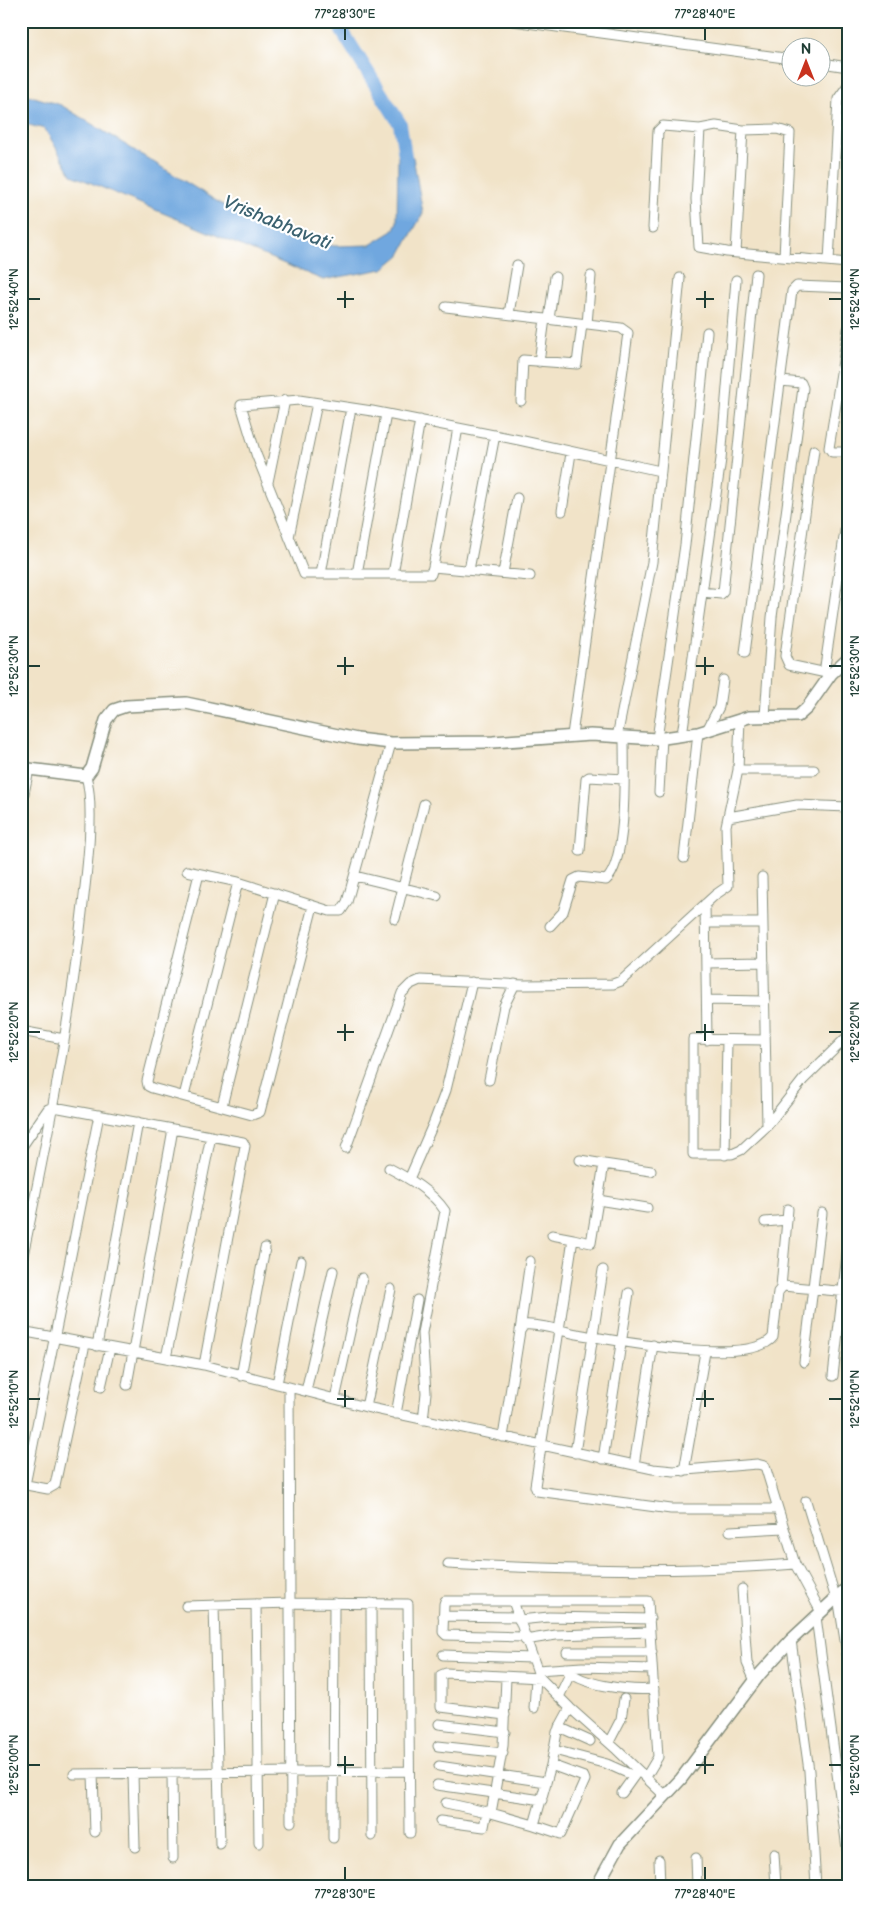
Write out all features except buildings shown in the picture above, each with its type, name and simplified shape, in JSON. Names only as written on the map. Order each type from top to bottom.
[{"type":"street","points":[[513,21],[782,58]]},
{"type":"street","points":[[832,65],[848,67]]},
{"type":"street","points":[[830,261],[838,99],[848,85]]},
{"type":"street","points":[[653,228],[658,131],[663,126],[700,128],[716,126],[743,130],[778,128],[790,133],[784,257]]},
{"type":"street","points":[[700,128],[696,199],[699,247],[736,253],[848,262]]},
{"type":"street","points":[[736,253],[743,130]]},
{"type":"street","points":[[509,314],[517,265]]},
{"type":"street","points":[[702,592],[721,594],[724,592],[756,274]]},
{"type":"street","points":[[521,401],[523,360],[577,364],[591,276]]},
{"type":"street","points":[[539,362],[555,277]]},
{"type":"street","points":[[550,926],[563,912],[573,880],[582,877],[606,880],[611,876],[616,859],[624,814],[624,779],[620,737],[652,562],[680,278]]},
{"type":"street","points":[[682,735],[721,459],[736,280]]},
{"type":"street","points":[[745,653],[794,288],[797,286],[848,288]]},
{"type":"street","points":[[446,307],[621,328],[628,333],[572,735]]},
{"type":"street","points":[[848,329],[829,448],[832,452],[848,452]]},
{"type":"street","points":[[659,792],[660,738],[698,439],[707,332]]},
{"type":"street","points":[[765,716],[772,617],[803,388],[801,383],[781,382]]},
{"type":"street","points":[[458,428],[431,574],[304,574],[268,482],[242,405],[285,400],[351,408],[420,420],[495,435],[660,471]]},
{"type":"street","points":[[268,482],[285,400]]},
{"type":"street","points":[[289,537],[317,403]]},
{"type":"street","points":[[321,574],[351,408]]},
{"type":"street","points":[[357,574],[386,414]]},
{"type":"street","points":[[392,574],[420,420]]},
{"type":"street","points":[[469,570],[495,435]]},
{"type":"street","points":[[814,450],[785,656],[789,665],[827,674]]},
{"type":"street","points":[[562,511],[571,453]]},
{"type":"street","points":[[503,573],[517,498]]},
{"type":"street","points":[[827,674],[848,510]]},
{"type":"street","points":[[433,567],[530,576]]},
{"type":"street","points":[[21,1265],[24,1237],[32,1211],[54,1107],[87,874],[90,794],[86,776],[92,768],[106,720],[114,710],[126,706],[186,703],[357,739],[391,743],[494,742],[572,735],[660,738],[702,732],[740,719],[765,716],[793,717],[804,712],[827,674],[848,658]]},
{"type":"street","points":[[684,858],[702,732],[719,707],[723,680]]},
{"type":"street","points":[[346,1148],[406,988],[420,980],[605,986],[621,981],[705,904],[730,884],[726,864],[728,818],[738,770],[740,719]]},
{"type":"street","points":[[187,871],[238,882],[335,913],[341,911],[347,902],[355,876],[391,743]]},
{"type":"street","points":[[21,808],[25,769],[86,776]]},
{"type":"street","points":[[738,770],[814,770]]},
{"type":"street","points":[[580,851],[587,778],[624,779]]},
{"type":"street","points":[[395,918],[424,804]]},
{"type":"street","points":[[728,818],[797,805],[848,806]]},
{"type":"street","points":[[199,874],[148,1081],[148,1086],[152,1088],[252,1115],[258,1114],[262,1108],[312,906]]},
{"type":"street","points":[[355,876],[437,896]]},
{"type":"street","points":[[762,877],[767,1126]]},
{"type":"street","points":[[184,1096],[238,882]]},
{"type":"street","points":[[222,1106],[275,893]]},
{"type":"street","points":[[705,904],[707,1040]]},
{"type":"street","points":[[706,923],[763,923]]},
{"type":"street","points":[[706,963],[764,962]]},
{"type":"street","points":[[409,1179],[446,1090],[472,982]]},
{"type":"street","points":[[489,1080],[504,1006],[515,984]]},
{"type":"street","points":[[707,1000],[764,1001]]},
{"type":"street","points":[[21,1031],[64,1039]]},
{"type":"street","points":[[765,1040],[693,1039],[693,1154],[725,1155],[741,1150],[767,1126],[803,1080],[848,1036]]},
{"type":"street","points":[[725,1155],[727,1040]]},
{"type":"street","points":[[21,1148],[48,1110],[54,1107],[241,1142],[244,1146],[204,1365]]},
{"type":"street","points":[[85,1344],[55,1485],[48,1489],[23,1484],[55,1338],[99,1115]]},
{"type":"street","points":[[97,1346],[138,1122]]},
{"type":"street","points":[[127,1385],[173,1129]]},
{"type":"street","points":[[166,1358],[211,1136]]},
{"type":"street","points":[[580,1160],[651,1172]]},
{"type":"street","points":[[552,1236],[591,1243],[604,1164]]},
{"type":"street","points":[[389,1168],[409,1179],[441,1204],[445,1211],[422,1333],[426,1393],[423,1420]]},
{"type":"street","points":[[598,1200],[647,1208]]},
{"type":"street","points":[[21,1209],[32,1211]]},
{"type":"street","points":[[520,1331],[528,1324],[594,1337],[705,1352],[736,1350],[768,1343],[774,1333],[778,1292],[781,1288],[788,1209]]},
{"type":"street","points":[[804,1362],[822,1212]]},
{"type":"street","points":[[765,1222],[787,1220]]},
{"type":"street","points":[[573,1239],[561,1331],[535,1486],[539,1493],[671,1509],[778,1509]]},
{"type":"street","points":[[833,1376],[846,1292],[848,1246]]},
{"type":"street","points":[[242,1376],[265,1248]]},
{"type":"street","points":[[503,1437],[530,1261]]},
{"type":"street","points":[[277,1384],[301,1262]]},
{"type":"street","points":[[574,1453],[594,1337],[603,1270]]},
{"type":"street","points":[[306,1391],[333,1271]]},
{"type":"street","points":[[335,1399],[362,1278]]},
{"type":"street","points":[[781,1288],[786,1286],[846,1292]]},
{"type":"street","points":[[366,1407],[391,1289]]},
{"type":"street","points":[[603,1459],[629,1293]]},
{"type":"street","points":[[396,1414],[417,1300]]},
{"type":"street","points":[[21,1331],[204,1365],[396,1414],[653,1469],[684,1470],[765,1466],[795,1564],[819,1614],[848,1856]]},
{"type":"street","points":[[634,1465],[653,1345]]},
{"type":"street","points":[[101,1387],[110,1348]]},
{"type":"street","points":[[684,1470],[705,1352]]},
{"type":"street","points":[[289,1387],[291,1822]]},
{"type":"street","points":[[806,1501],[837,1598],[848,1659]]},
{"type":"street","points":[[730,1531],[784,1528]]},
{"type":"street","points":[[448,1564],[581,1571],[742,1568],[795,1564]]},
{"type":"street","points":[[597,1886],[620,1844],[681,1779],[755,1681],[791,1640],[848,1588]]},
{"type":"street","points":[[742,1589],[747,1662],[755,1681]]},
{"type":"street","points":[[646,1777],[658,1757],[649,1603],[642,1599],[445,1601],[443,1616],[443,1632],[446,1635],[524,1639],[556,1634],[650,1632]]},
{"type":"street","points":[[513,1601],[524,1639],[538,1675],[570,1708],[609,1742],[636,1773]]},
{"type":"street","points":[[186,1606],[291,1603],[405,1603],[408,1605],[410,1833]]},
{"type":"street","points":[[334,1603],[334,1838]]},
{"type":"street","points":[[371,1603],[372,1836]]},
{"type":"street","points":[[256,1604],[259,1843]]},
{"type":"street","points":[[214,1605],[220,1844]]},
{"type":"street","points":[[443,1616],[519,1619],[549,1617],[650,1619]]},
{"type":"street","points":[[791,1640],[809,1771],[816,1886]]},
{"type":"street","points":[[567,1652],[652,1652]]},
{"type":"street","points":[[443,1655],[532,1658]]},
{"type":"street","points":[[505,1715],[441,1707],[439,1705],[440,1677],[442,1674],[506,1678],[568,1671],[652,1669]]},
{"type":"street","points":[[568,1671],[624,1690],[654,1689]]},
{"type":"street","points":[[559,1697],[568,1671]]},
{"type":"street","points":[[534,1708],[538,1675]]},
{"type":"street","points":[[440,1821],[484,1827],[499,1774],[505,1732],[506,1678]]},
{"type":"street","points":[[609,1742],[621,1719],[624,1700]]},
{"type":"street","points":[[534,1825],[551,1765],[559,1727],[570,1708]]},
{"type":"street","points":[[439,1724],[505,1732]]},
{"type":"street","points":[[559,1727],[590,1741]]},
{"type":"street","points":[[438,1746],[502,1753]]},
{"type":"street","points":[[554,1750],[646,1777],[665,1796]]},
{"type":"street","points":[[446,1803],[489,1812],[561,1834],[585,1780],[584,1777],[551,1765]]},
{"type":"street","points":[[439,1766],[546,1782]]},
{"type":"street","points":[[74,1774],[409,1771]]},
{"type":"street","points":[[622,1793],[636,1773]]},
{"type":"street","points":[[93,1774],[95,1832]]},
{"type":"street","points":[[134,1774],[135,1847]]},
{"type":"street","points":[[172,1774],[173,1858]]},
{"type":"street","points":[[437,1786],[542,1800]]},
{"type":"street","points":[[774,1854],[776,1886]]},
{"type":"street","points":[[696,1858],[697,1886]]},
{"type":"street","points":[[659,1860],[660,1886]]},
{"type":"water","points":[[21,93],[61,105],[223,205],[288,238],[335,246],[370,245],[393,231],[397,222],[398,156],[413,157],[423,213],[400,255],[383,269],[323,280],[72,175],[45,129],[21,123]]},
{"type":"waterway","name":"Vrishabhavati","points":[[339,21],[342,31],[400,124],[408,175]]}]
